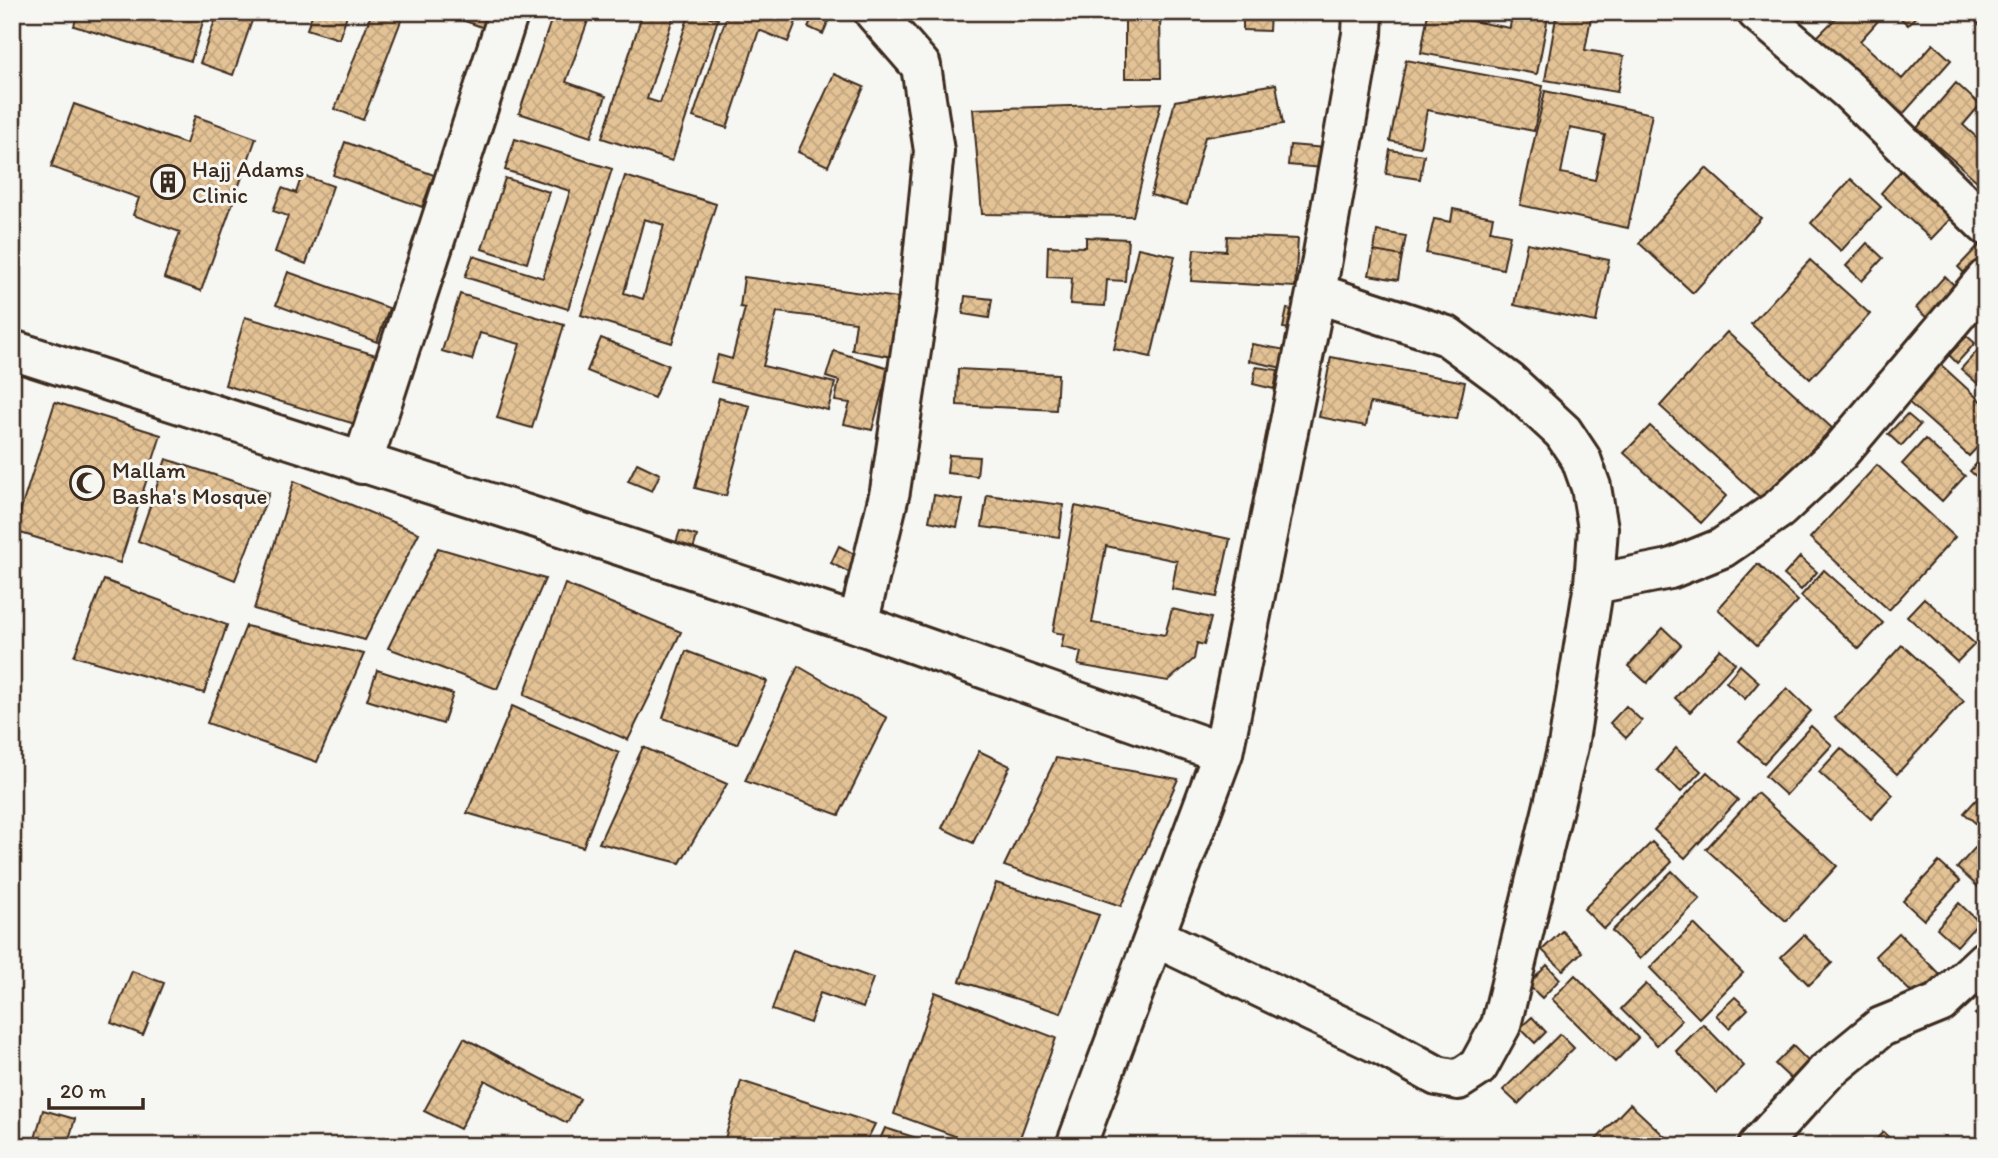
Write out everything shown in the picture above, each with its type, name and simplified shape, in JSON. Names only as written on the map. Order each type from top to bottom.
[{"type":"street","points":[[362,464],[509,12]]},
{"type":"street","points":[[858,624],[890,491],[919,297],[934,151],[921,66],[874,12]]},
{"type":"street","points":[[1076,1146],[1223,753],[1316,293],[1362,34],[1363,12]]},
{"type":"street","points":[[1757,12],[1847,90],[1986,225]]},
{"type":"street","points":[[1594,584],[1670,569],[1722,548],[1779,509],[1839,453],[1986,279]]},
{"type":"street","points":[[1155,937],[1381,1045],[1437,1076],[1458,1080],[1478,1067],[1501,1025],[1568,746],[1594,584],[1598,528],[1591,487],[1581,459],[1563,432],[1509,382],[1447,336],[1316,293]]},
{"type":"street","points":[[12,350],[858,624],[1223,753]]},
{"type":"street","points":[[1758,1146],[1826,1072],[1881,1027],[1940,1003],[1986,960]]},
{"type":"building","points":[[78,12],[149,12],[157,15],[158,12],[206,12],[191,61],[74,26]]},
{"type":"building","points":[[218,12],[255,12],[233,75],[200,63]]},
{"type":"building","points":[[303,12],[348,12],[339,39],[307,29],[312,15]]},
{"type":"building","points":[[372,12],[388,12],[402,18],[363,120],[335,109]]},
{"type":"building","points":[[440,12],[493,12],[487,29]]},
{"type":"building","points":[[554,12],[571,12],[589,18],[566,82],[606,96],[591,137],[519,113]]},
{"type":"building","points":[[643,12],[675,12],[647,99],[660,103],[690,12],[718,19],[672,161],[602,138]]},
{"type":"building","points":[[728,12],[800,12],[788,42],[759,30],[727,128],[693,117]]},
{"type":"building","points":[[815,12],[832,12],[823,34],[808,27]]},
{"type":"building","points":[[1125,12],[1160,12],[1161,78],[1125,78]]},
{"type":"building","points":[[1243,12],[1270,12],[1269,31],[1243,30]]},
{"type":"building","points":[[1512,12],[1549,12],[1537,74],[1421,53],[1428,13],[1510,28]]},
{"type":"building","points":[[1557,12],[1592,12],[1585,50],[1624,56],[1617,92],[1545,80]]},
{"type":"building","points":[[1842,12],[1886,12],[1860,41],[1902,79],[1933,44],[1951,60],[1903,114],[1816,38]]},
{"type":"building","points":[[1894,12],[1920,12],[1908,25]]},
{"type":"building","points":[[1965,12],[1986,12],[1986,22],[1981,26]]},
{"type":"building","points":[[1406,60],[1543,86],[1534,131],[1427,110],[1420,147],[1390,141]]},
{"type":"building","points":[[834,74],[864,87],[828,166],[798,152]]},
{"type":"building","points":[[1956,83],[1980,105],[1963,125],[1986,146],[1986,189],[1917,128]]},
{"type":"building","points":[[1276,84],[1283,124],[1205,137],[1187,205],[1151,195],[1175,101]]},
{"type":"building","points":[[1545,91],[1652,114],[1628,228],[1520,205]],"holes":[[[1570,128],[1605,135],[1595,180],[1561,173]]]},
{"type":"building","points":[[1161,103],[1133,216],[982,214],[973,109]]},
{"type":"building","name":"Hajj Adams Clinic","points":[[74,104],[186,144],[195,116],[256,138],[201,291],[164,278],[180,232],[133,215],[139,198],[51,167]]},
{"type":"building","points":[[515,139],[612,169],[568,309],[465,277],[473,256],[543,278],[570,191],[505,170]]},
{"type":"building","points":[[345,142],[434,175],[422,207],[333,175]]},
{"type":"building","points":[[1290,145],[1325,148],[1323,168],[1288,165]]},
{"type":"building","points":[[1390,150],[1424,155],[1420,179],[1386,174]]},
{"type":"building","points":[[1904,167],[1955,214],[1931,239],[1881,193]]},
{"type":"building","points":[[1706,168],[1761,218],[1693,293],[1639,243]]},
{"type":"building","points":[[302,175],[333,186],[306,264],[275,252],[288,216],[273,211],[282,188],[296,193]]},
{"type":"building","points":[[625,176],[716,204],[672,343],[581,315]],"holes":[[[644,219],[664,225],[643,299],[624,293]]]},
{"type":"building","points":[[505,178],[549,192],[527,263],[482,249]]},
{"type":"building","points":[[1851,179],[1881,207],[1841,251],[1811,223]]},
{"type":"building","points":[[1453,209],[1493,217],[1490,231],[1510,235],[1503,269],[1426,253],[1434,219],[1451,222]]},
{"type":"building","points":[[1377,231],[1406,236],[1402,256],[1374,251]]},
{"type":"building","points":[[1227,236],[1298,239],[1295,287],[1191,281],[1194,249],[1226,251]]},
{"type":"building","points":[[1086,237],[1128,239],[1125,281],[1107,280],[1105,306],[1070,304],[1072,278],[1047,277],[1048,246],[1086,247]]},
{"type":"building","points":[[1527,243],[1609,260],[1596,322],[1514,305]]},
{"type":"building","points":[[1867,243],[1883,258],[1862,281],[1846,266]]},
{"type":"building","points":[[1979,245],[1986,252],[1986,260],[1969,278],[1958,267]]},
{"type":"building","points":[[1138,248],[1175,256],[1151,357],[1114,349]]},
{"type":"building","points":[[1374,251],[1402,256],[1398,280],[1369,275]]},
{"type":"building","points":[[1810,260],[1870,314],[1810,379],[1751,324]]},
{"type":"building","points":[[288,272],[389,308],[377,342],[276,305]]},
{"type":"building","points":[[1945,276],[1957,288],[1928,319],[1916,308]]},
{"type":"building","points":[[744,277],[899,298],[893,357],[852,350],[856,322],[777,312],[763,366],[835,383],[828,410],[711,382],[718,355],[732,359],[745,308],[740,307]]},
{"type":"building","points":[[460,294],[564,325],[532,428],[497,418],[520,344],[480,333],[472,360],[442,351]]},
{"type":"building","points":[[965,296],[992,299],[989,318],[963,314]]},
{"type":"building","points":[[1287,309],[1300,312],[1297,330],[1283,328]]},
{"type":"building","points":[[245,317],[376,355],[355,424],[225,385]]},
{"type":"building","points":[[1727,332],[1832,428],[1764,501],[1660,406]]},
{"type":"building","points":[[1967,336],[1975,343],[1957,363],[1949,355]]},
{"type":"building","points":[[601,338],[668,365],[654,398],[587,371]]},
{"type":"building","points":[[1986,341],[1986,391],[1961,369]]},
{"type":"building","points":[[1252,344],[1286,350],[1283,368],[1249,361]]},
{"type":"building","points":[[834,351],[889,368],[872,430],[844,424],[850,403],[835,401],[839,381],[826,377]]},
{"type":"building","points":[[1331,357],[1465,382],[1457,419],[1370,403],[1366,426],[1319,417]]},
{"type":"building","points":[[1939,363],[1986,406],[1986,438],[1969,456],[1906,400]]},
{"type":"building","points":[[1256,367],[1278,370],[1274,389],[1253,384]]},
{"type":"building","points":[[958,369],[1058,374],[1056,410],[957,405]]},
{"type":"building","points":[[719,398],[750,406],[726,496],[695,488]]},
{"type":"building","name":"Mallam Basha's Mosque","points":[[55,402],[161,435],[120,563],[14,531]]},
{"type":"building","points":[[1907,414],[1920,425],[1901,446],[1888,434]]},
{"type":"building","points":[[1650,426],[1726,496],[1701,523],[1624,453]]},
{"type":"building","points":[[1925,439],[1965,476],[1942,501],[1902,464]]},
{"type":"building","points":[[1986,453],[1986,485],[1970,471]]},
{"type":"building","points":[[949,455],[979,457],[977,476],[947,473]]},
{"type":"building","points":[[166,459],[269,493],[235,580],[138,541]]},
{"type":"building","points":[[637,463],[660,474],[652,491],[628,481]]},
{"type":"building","points":[[1877,465],[1955,537],[1889,610],[1810,538]]},
{"type":"building","points":[[294,481],[419,533],[365,640],[254,609]]},
{"type":"building","points":[[934,495],[963,500],[957,527],[929,521]]},
{"type":"building","points":[[987,495],[1063,505],[1059,537],[982,527]]},
{"type":"building","points":[[1075,506],[1230,539],[1217,597],[1172,589],[1177,561],[1106,546],[1092,623],[1165,635],[1172,609],[1211,618],[1204,645],[1197,643],[1194,659],[1168,681],[1078,665],[1081,652],[1061,647],[1064,634],[1053,632]]},
{"type":"building","points":[[680,531],[697,536],[690,560],[672,554]]},
{"type":"building","points":[[839,546],[863,559],[854,575],[831,563]]},
{"type":"building","points":[[438,548],[545,579],[497,689],[388,648]]},
{"type":"building","points":[[1800,557],[1817,572],[1801,590],[1784,575]]},
{"type":"building","points":[[1758,564],[1798,601],[1757,645],[1718,609]]},
{"type":"building","points":[[1824,570],[1883,623],[1859,649],[1801,596]]},
{"type":"building","points":[[104,580],[227,625],[204,693],[74,656]]},
{"type":"building","points":[[565,584],[681,632],[628,740],[524,695]]},
{"type":"building","points":[[1924,598],[1975,644],[1957,662],[1907,616]]},
{"type":"building","points":[[246,626],[364,654],[317,762],[207,723]]},
{"type":"building","points":[[1663,628],[1681,645],[1647,683],[1628,666]]},
{"type":"building","points":[[1902,645],[1964,701],[1897,774],[1835,718]]},
{"type":"building","points":[[1720,649],[1735,663],[1690,712],[1675,698]]},
{"type":"building","points":[[686,651],[767,681],[737,744],[663,718]]},
{"type":"building","points":[[1740,665],[1759,682],[1745,699],[1726,682]]},
{"type":"building","points":[[798,666],[887,718],[839,815],[745,781]]},
{"type":"building","points":[[377,670],[453,694],[443,724],[367,700]]},
{"type":"building","points":[[1787,688],[1811,711],[1764,763],[1739,741]]},
{"type":"building","points":[[512,706],[619,753],[583,847],[467,813]]},
{"type":"building","points":[[1626,706],[1642,721],[1626,738],[1610,723]]},
{"type":"building","points":[[1811,726],[1832,745],[1786,795],[1765,776]]},
{"type":"building","points":[[643,747],[727,784],[680,863],[599,843]]},
{"type":"building","points":[[1676,748],[1701,771],[1681,792],[1657,770]]},
{"type":"building","points":[[1841,748],[1893,795],[1871,819],[1819,772]]},
{"type":"building","points":[[979,751],[1010,766],[973,843],[942,828]]},
{"type":"building","points":[[1056,758],[1178,779],[1121,906],[1004,866]]},
{"type":"building","points":[[1707,772],[1738,800],[1685,858],[1654,830]]},
{"type":"building","points":[[1986,789],[1986,832],[1964,813]]},
{"type":"building","points":[[1757,793],[1837,866],[1786,921],[1706,849]]},
{"type":"building","points":[[1983,839],[1986,841],[1986,894],[1957,868]]},
{"type":"building","points":[[1652,842],[1672,862],[1604,929],[1584,909]]},
{"type":"building","points":[[1939,862],[1960,881],[1924,920],[1903,901]]},
{"type":"building","points":[[1672,871],[1700,899],[1640,959],[1612,931]]},
{"type":"building","points":[[996,883],[1099,915],[1061,1013],[960,981]]},
{"type":"building","points":[[1959,903],[1979,922],[1957,946],[1937,928]]},
{"type":"building","points":[[1694,924],[1743,973],[1699,1018],[1650,968]]},
{"type":"building","points":[[1562,931],[1582,952],[1563,970],[1542,950]]},
{"type":"building","points":[[1899,933],[1948,983],[1925,1006],[1875,956]]},
{"type":"building","points":[[1804,935],[1832,963],[1809,985],[1781,957]]},
{"type":"building","points":[[793,950],[873,978],[863,1008],[820,993],[810,1023],[772,1010]]},
{"type":"building","points":[[1547,965],[1560,979],[1542,998],[1528,985]]},
{"type":"building","points":[[132,971],[164,983],[143,1035],[111,1023]]},
{"type":"building","points":[[1575,975],[1638,1038],[1615,1062],[1552,999]]},
{"type":"building","points":[[1646,984],[1682,1020],[1657,1045],[1621,1009]]},
{"type":"building","points":[[935,992],[1056,1038],[1017,1146],[982,1146],[894,1114]]},
{"type":"building","points":[[1735,997],[1748,1009],[1729,1028],[1716,1015]]},
{"type":"building","points":[[1986,1006],[1986,1024],[1975,1014]]},
{"type":"building","points":[[1532,1017],[1546,1032],[1535,1043],[1520,1028]]},
{"type":"building","points":[[1703,1024],[1744,1066],[1717,1093],[1676,1051]]},
{"type":"building","points":[[1560,1034],[1574,1048],[1518,1104],[1503,1090]]},
{"type":"building","points":[[464,1038],[580,1099],[567,1123],[485,1080],[460,1129],[424,1111]]},
{"type":"building","points":[[1793,1046],[1808,1061],[1791,1079],[1775,1064]]},
{"type":"building","points":[[741,1081],[875,1124],[864,1146],[723,1146]]},
{"type":"building","points":[[1630,1104],[1675,1146],[1590,1146]]},
{"type":"building","points":[[43,1110],[75,1119],[67,1146],[33,1146]]},
{"type":"building","points":[[885,1128],[942,1146],[877,1146]]},
{"type":"building","points":[[1883,1132],[1898,1146],[1870,1146]]},
{"type":"building","points":[[1528,1139],[1535,1146],[1521,1146]]},
{"type":"place","name":"Hajj Adams Clinic","points":[[168,182]]},
{"type":"place","name":"Mallam Basha's Mosque","points":[[87,483]]}]
